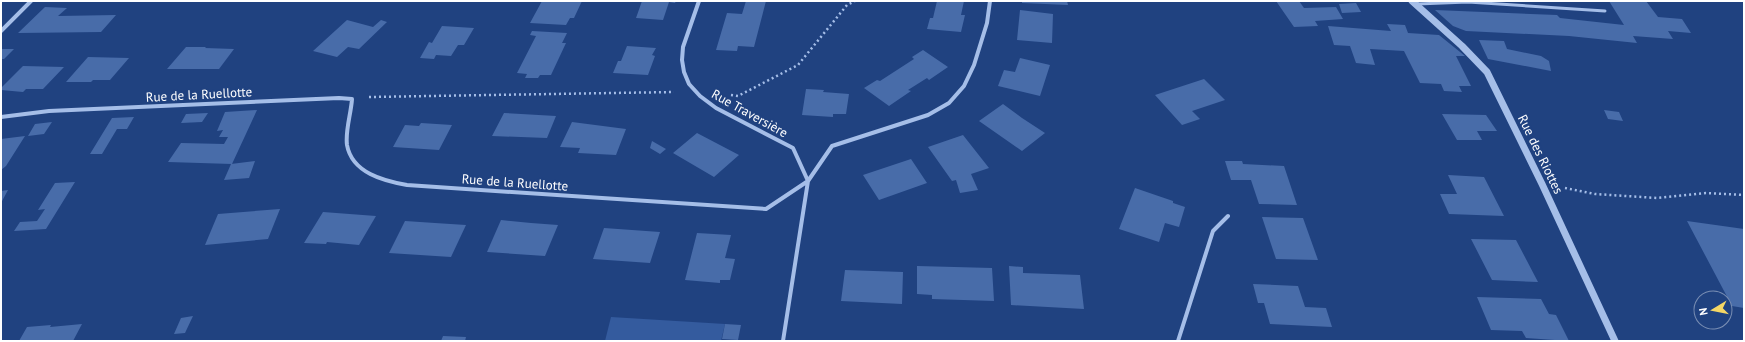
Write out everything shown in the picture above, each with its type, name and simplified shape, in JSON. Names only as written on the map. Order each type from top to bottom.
[{"type":"street","points":[[1,31],[31,1]]},
{"type":"street","name":"Rue Traversière","points":[[699,1],[682,47],[681,56],[684,74],[694,91],[716,108],[793,148],[808,181]]},
{"type":"street","name":"Rue de la Ruellotte","points":[[1,117],[49,111],[324,98],[352,99],[347,144],[352,156],[359,167],[371,174],[395,183],[766,209],[808,181],[832,146],[928,115],[949,104],[964,86],[974,65],[987,23],[990,1]]},
{"type":"street","name":"Rue des Riottes","points":[[1414,2],[1462,46],[1486,72],[1542,184],[1615,341]]},
{"type":"street","points":[[783,341],[808,181]]},
{"type":"street","points":[[1178,341],[1212,231],[1228,216]]},
{"type":"lane","points":[[1414,2],[1468,2],[1605,11]]},
{"type":"path","points":[[352,99],[380,97],[694,91],[738,96],[798,65],[847,5],[855,1]]},
{"type":"path","points":[[1542,184],[1595,194],[1657,198],[1706,193],[1744,195]]},
{"type":"shaded area","points":[[611,317],[725,324],[721,341],[605,341]]},
{"type":"building","points":[[542,1],[582,1],[574,18],[570,18],[566,25],[530,23]]},
{"type":"building","points":[[642,1],[676,1],[675,3],[669,2],[663,20],[636,18]]},
{"type":"building","points":[[746,1],[766,1],[754,47],[738,46],[737,51],[716,50],[727,13],[742,14]]},
{"type":"building","points":[[937,1],[964,1],[961,15],[965,15],[961,32],[927,29],[930,18],[933,18]]},
{"type":"building","points":[[1022,1],[1067,1],[1068,5],[1022,3]]},
{"type":"building","points":[[1276,1],[1299,1],[1304,8],[1336,7],[1343,19],[1315,21],[1318,26],[1294,27]]},
{"type":"building","points":[[1609,1],[1646,1],[1658,17],[1682,19],[1691,33],[1668,31],[1673,39],[1633,36],[1637,43],[1569,36],[1466,31],[1453,26],[1435,10],[1557,15],[1560,18],[1624,25]]},
{"type":"building","points":[[1356,3],[1361,12],[1342,13],[1339,4]]},
{"type":"building","points":[[45,7],[67,8],[58,16],[116,15],[101,32],[18,33]]},
{"type":"building","points":[[1020,10],[1053,14],[1052,43],[1017,40]]},
{"type":"building","points":[[347,20],[373,27],[381,20],[387,22],[359,49],[348,47],[337,57],[313,51]]},
{"type":"building","points":[[1387,24],[1405,25],[1408,33],[1439,35],[1465,56],[1456,56],[1471,86],[1459,86],[1462,92],[1444,91],[1441,84],[1420,83],[1404,51],[1370,49],[1375,65],[1356,63],[1350,46],[1334,45],[1328,26],[1391,31]]},
{"type":"building","points":[[442,26],[474,28],[464,45],[458,45],[451,56],[436,55],[434,59],[420,58],[429,42],[432,43]]},
{"type":"building","points":[[532,31],[567,33],[562,43],[566,43],[551,75],[540,75],[538,78],[525,78],[527,74],[517,73],[536,36],[530,35]]},
{"type":"building","points":[[1479,40],[1504,41],[1507,49],[1541,56],[1549,61],[1551,71],[1488,59]]},
{"type":"building","points":[[627,46],[656,48],[652,55],[655,56],[648,75],[613,73],[618,61],[621,61]]},
{"type":"building","points":[[186,47],[234,49],[219,69],[167,69]]},
{"type":"building","points":[[2,49],[14,49],[4,59],[1,59]]},
{"type":"building","points":[[923,50],[948,67],[929,80],[927,78],[908,90],[911,91],[889,106],[864,88],[877,80],[880,81],[914,59],[912,57]]},
{"type":"building","points":[[88,57],[129,58],[110,80],[66,82]]},
{"type":"building","points":[[1020,58],[1050,65],[1040,96],[998,86],[1004,70],[1015,72]]},
{"type":"building","points":[[23,66],[64,67],[43,89],[26,89],[23,92],[1,90],[1,88]]},
{"type":"building","points":[[1204,79],[1225,100],[1192,111],[1200,119],[1182,125],[1155,95]]},
{"type":"building","points":[[806,89],[849,94],[846,114],[833,114],[833,117],[802,115]]},
{"type":"building","points":[[1003,104],[1045,133],[1022,151],[979,121]]},
{"type":"building","points":[[257,110],[232,164],[168,162],[181,143],[224,144],[228,137],[219,137],[223,130],[217,131],[225,112]]},
{"type":"building","points":[[1604,110],[1619,112],[1623,121],[1608,119]]},
{"type":"building","points":[[208,113],[202,122],[181,123],[186,114]]},
{"type":"building","points":[[504,113],[556,116],[547,138],[492,136]]},
{"type":"building","points":[[1442,114],[1486,115],[1497,131],[1477,131],[1482,140],[1457,140]]},
{"type":"building","points":[[134,117],[127,129],[117,129],[102,154],[90,154],[112,118]]},
{"type":"building","points":[[52,122],[44,134],[28,136],[35,124]]},
{"type":"building","points":[[572,122],[626,129],[616,155],[578,153],[580,148],[560,147]]},
{"type":"building","points":[[421,123],[452,125],[439,150],[393,147],[405,125],[419,126]]},
{"type":"building","points":[[697,133],[739,155],[714,177],[673,153]]},
{"type":"building","points":[[963,135],[989,168],[971,174],[978,190],[960,193],[956,180],[952,181],[928,147]]},
{"type":"building","points":[[25,136],[6,166],[1,170],[1,139]]},
{"type":"building","points":[[652,141],[666,149],[660,154],[650,148]]},
{"type":"building","points":[[911,159],[927,183],[879,200],[863,175]]},
{"type":"building","points":[[255,161],[249,178],[224,180],[231,164]]},
{"type":"building","points":[[1225,161],[1242,161],[1243,164],[1284,166],[1297,205],[1259,204],[1251,180],[1231,180]]},
{"type":"building","points":[[1448,175],[1484,177],[1504,216],[1449,214],[1440,194],[1457,194]]},
{"type":"building","points":[[75,182],[46,229],[14,231],[20,222],[37,221],[45,209],[38,210],[55,183]]},
{"type":"building","points":[[1135,188],[1173,201],[1173,203],[1185,207],[1179,227],[1165,223],[1159,242],[1119,229]]},
{"type":"building","points":[[8,190],[1,203],[1,191]]},
{"type":"building","points":[[280,209],[268,239],[205,245],[218,214]]},
{"type":"building","points":[[323,212],[376,216],[359,245],[327,242],[326,244],[304,243]]},
{"type":"building","points":[[1262,217],[1303,218],[1318,260],[1276,259]]},
{"type":"building","points":[[501,220],[558,225],[545,256],[487,252]]},
{"type":"building","points":[[405,221],[466,225],[451,257],[389,253]]},
{"type":"building","points":[[1687,221],[1744,229],[1744,308],[1733,306],[1733,290],[1724,290]]},
{"type":"building","points":[[604,228],[660,232],[650,263],[593,259]]},
{"type":"building","points":[[697,233],[731,235],[725,258],[735,259],[730,280],[720,280],[720,283],[685,280]]},
{"type":"building","points":[[1471,239],[1516,240],[1538,282],[1492,280]]},
{"type":"building","points":[[917,266],[992,268],[994,301],[932,299],[932,295],[917,294]]},
{"type":"building","points":[[1009,266],[1023,267],[1023,273],[1080,275],[1084,309],[1011,305]]},
{"type":"building","points":[[845,270],[903,272],[902,304],[841,301]]},
{"type":"building","points":[[1253,284],[1298,286],[1305,307],[1326,308],[1332,327],[1270,324],[1264,303],[1258,303]]},
{"type":"building","points":[[1477,297],[1541,299],[1549,314],[1556,315],[1569,341],[1526,338],[1522,331],[1491,330]]},
{"type":"building","points":[[193,316],[185,333],[174,334],[181,318]]},
{"type":"building","points":[[82,324],[73,341],[19,341],[27,327],[51,325],[50,327]]},
{"type":"building","points":[[725,324],[741,325],[738,340],[722,339]]},
{"type":"building","points":[[443,336],[466,337],[465,341],[441,341]]}]
